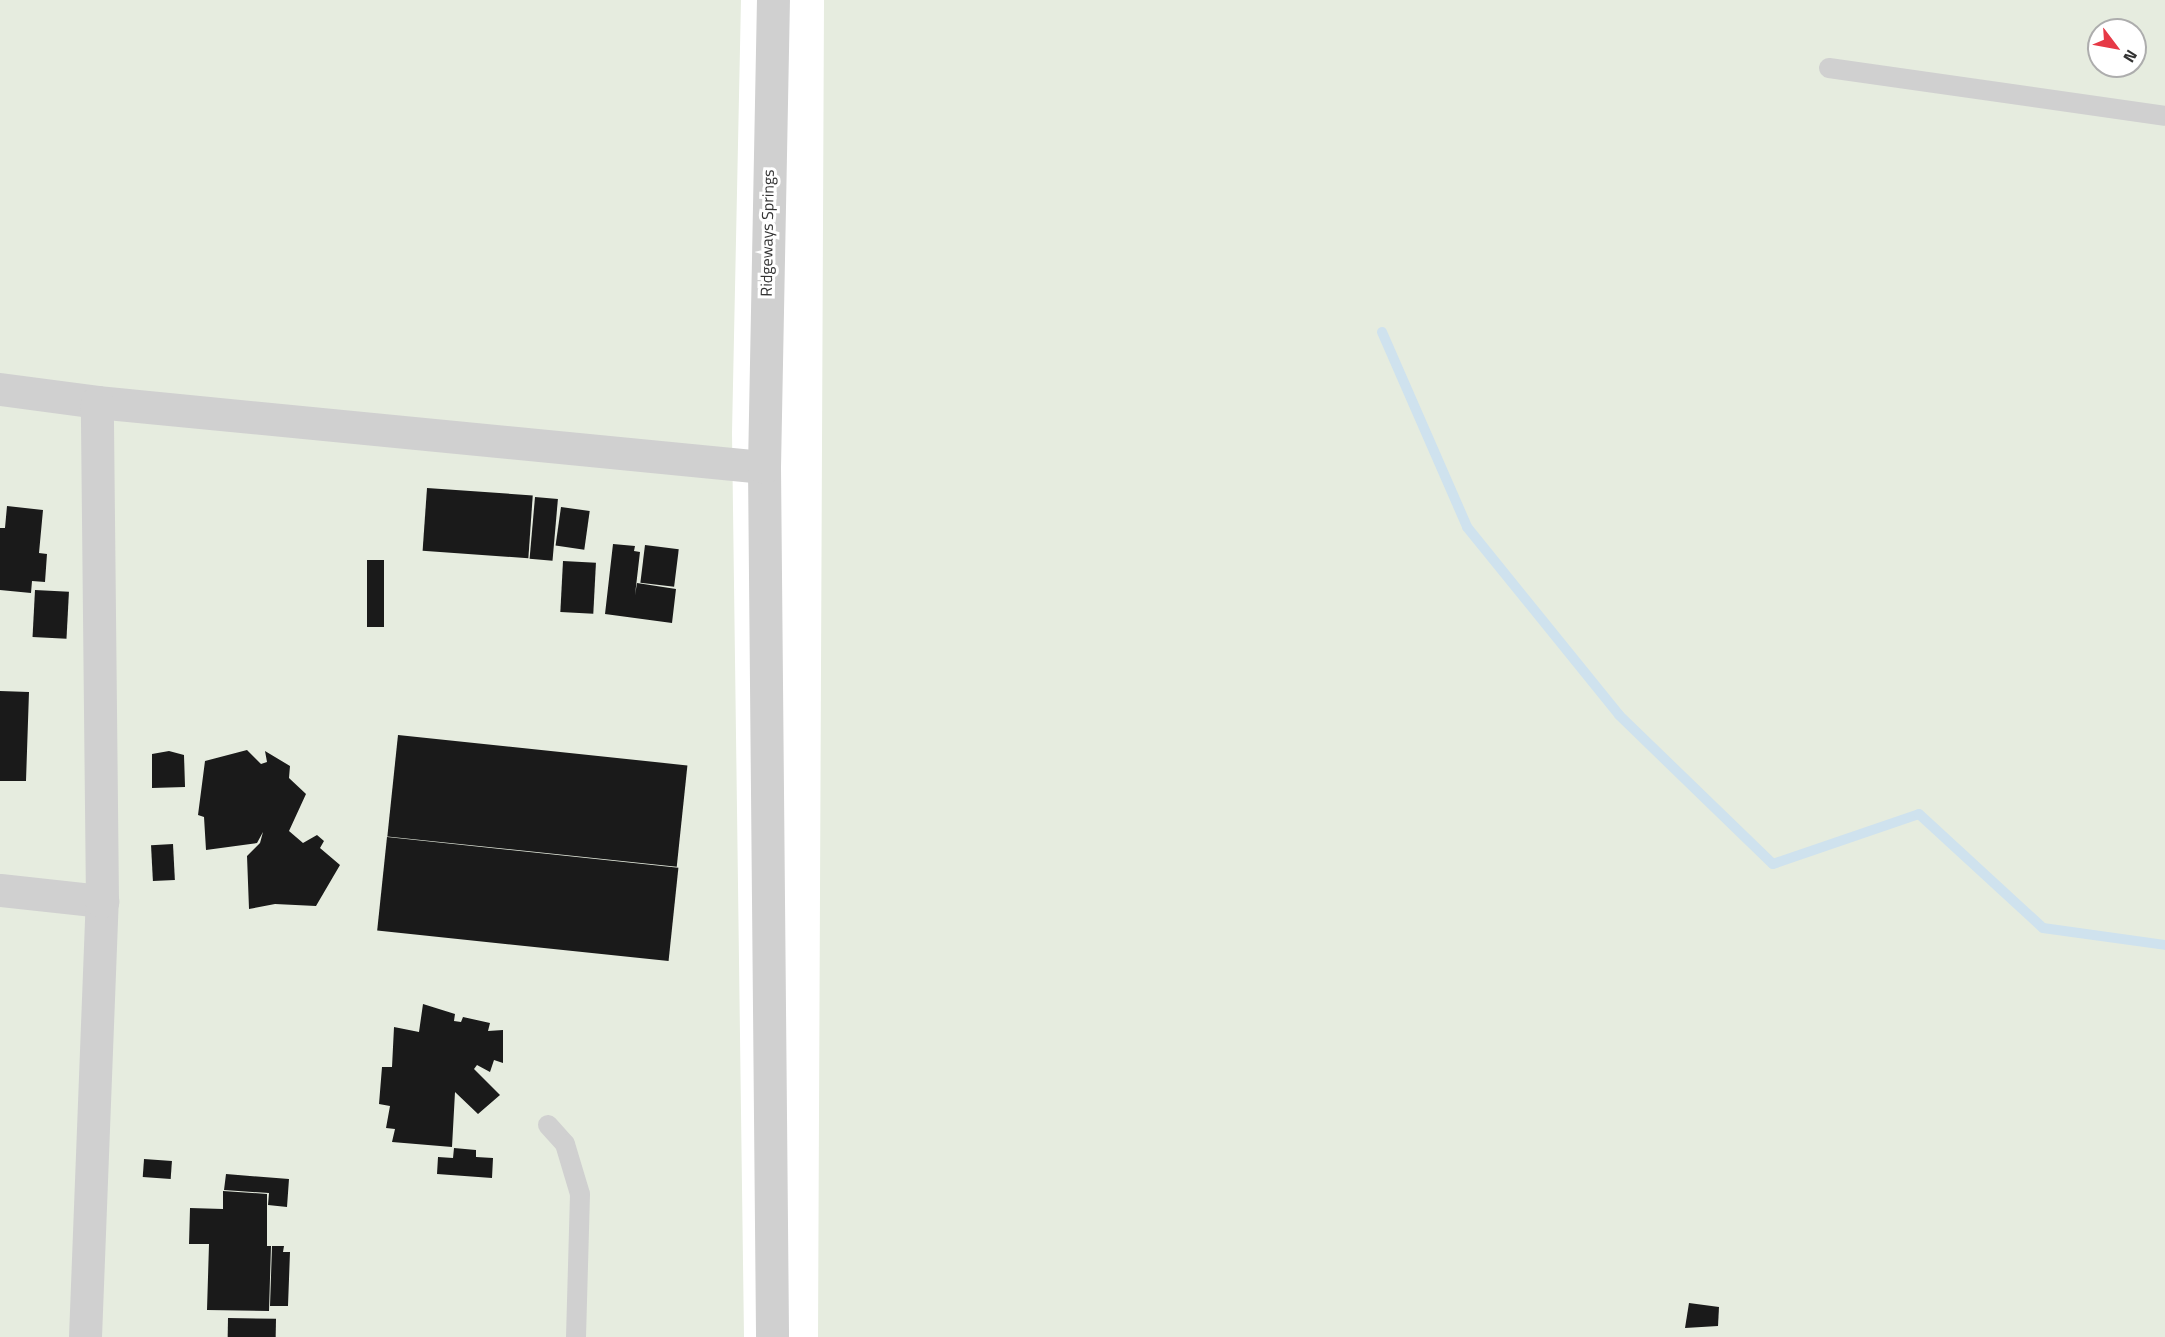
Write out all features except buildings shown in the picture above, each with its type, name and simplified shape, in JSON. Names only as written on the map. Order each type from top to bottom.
[{"type":"street","name":"Ridgeways Springs","points":[[772,1337],[764,467],[773,0]]},
{"type":"street","points":[[0,389],[98,402],[764,467]]},
{"type":"street","points":[[85,1337],[102,901],[98,402]]},
{"type":"street","points":[[0,890],[102,901]]},
{"type":"lane","points":[[1829,68],[2165,116]]},
{"type":"lane","points":[[548,1125],[566,1144],[580,1194],[576,1337]]},
{"type":"shaded area","points":[[0,0],[741,0],[732,433],[744,1337],[0,1337]]},
{"type":"shaded area","points":[[824,0],[2165,0],[2165,1337],[818,1337]]},
{"type":"waterway","points":[[1382,332],[1467,527],[1619,715],[1773,864],[1919,814],[2043,928],[2165,945]]}]
